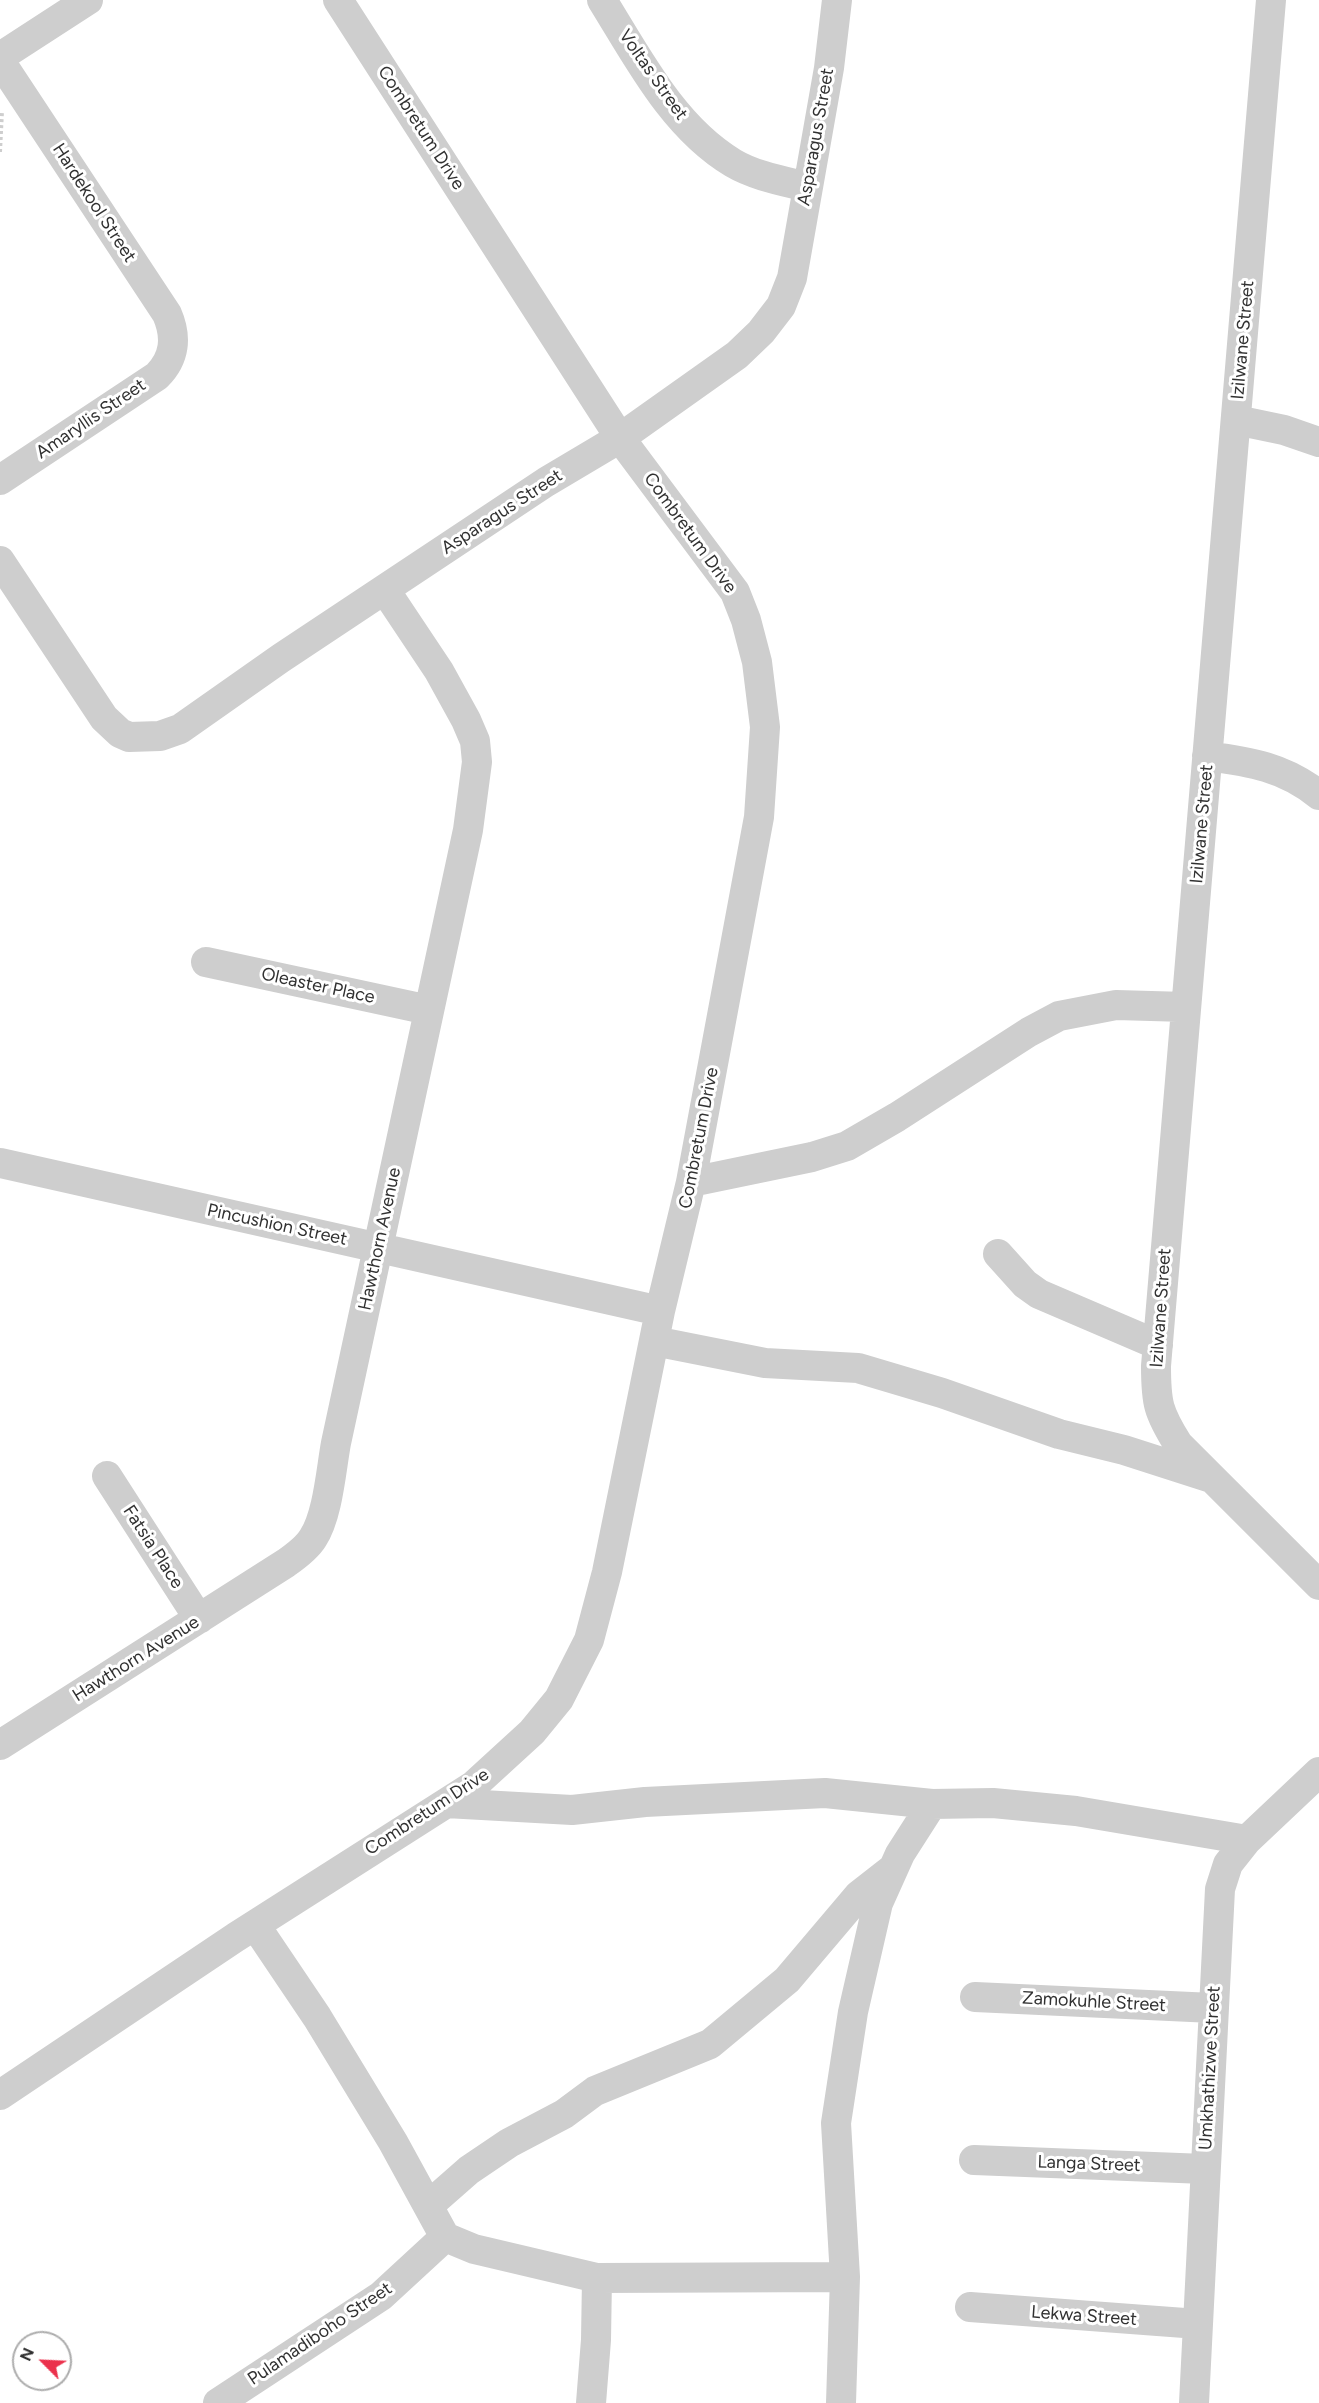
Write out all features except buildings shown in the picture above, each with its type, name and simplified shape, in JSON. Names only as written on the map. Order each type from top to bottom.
[{"type":"street","points":[[0,59],[88,0]]},
{"type":"street","name":"Combretum Drive","points":[[0,2096],[255,1925],[446,1803],[488,1773],[532,1732],[559,1699],[589,1640],[608,1572],[660,1311],[691,1182],[759,817],[765,727],[757,662],[746,620],[735,592],[620,438],[338,0]]},
{"type":"street","name":"Voltas Street","points":[[602,0],[659,90],[685,122],[709,145],[735,164],[772,178],[807,187]]},
{"type":"street","name":"Asparagus Street","points":[[0,561],[104,718],[120,733],[129,737],[160,736],[180,729],[281,658],[546,482],[620,438],[737,355],[761,332],[782,306],[792,279],[829,68],[837,0]]},
{"type":"street","name":"Izilwane Street","points":[[1271,0],[1158,1345],[1156,1400],[1165,1423],[1178,1444],[1319,1585]]},
{"type":"street","name":"Hardekool Street","points":[[0,59],[167,314],[172,326],[172,351]]},
{"type":"street","name":"Amaryllis Street","points":[[0,480],[157,376],[164,369],[172,351]]},
{"type":"street","points":[[1236,420],[1284,430],[1319,442]]},
{"type":"street","name":"Hawthorn Avenue","points":[[0,1745],[286,1563],[300,1553],[314,1538],[321,1520],[468,830],[477,762],[475,741],[466,720],[439,671],[385,590]]},
{"type":"street","points":[[1208,756],[1286,773],[1319,795]]},
{"type":"street","name":"Oleaster Place","points":[[206,962],[429,1010]]},
{"type":"street","points":[[691,1182],[812,1157],[848,1146],[1029,1032],[1059,1016],[1116,1005],[1186,1007]]},
{"type":"street","name":"Pincushion Street","points":[[0,1164],[660,1311]]},
{"type":"street","points":[[998,1254],[1025,1284],[1039,1294],[1158,1345]]},
{"type":"street","points":[[654,1341],[765,1363],[858,1368],[942,1393],[1059,1434],[1124,1450],[1210,1478]]},
{"type":"street","name":"Fatsia Place","points":[[107,1476],[199,1618]]},
{"type":"street","name":"Umkhathizwe Street","points":[[1194,2403],[1220,1889],[1228,1864],[1247,1840],[1319,1772]]},
{"type":"street","points":[[446,1803],[572,1810],[645,1802],[825,1793],[932,1804],[993,1803],[1076,1811],[1247,1840]]},
{"type":"street","points":[[841,2403],[845,2277],[836,2123],[853,2012],[878,1903],[894,1868],[932,1804]]},
{"type":"street","points":[[428,2206],[469,2170],[508,2143],[564,2114],[595,2091],[710,2044],[786,1980],[859,1895],[894,1868]]},
{"type":"street","points":[[255,1925],[393,2142],[445,2237],[474,2248],[597,2278],[845,2277]]},
{"type":"street","name":"Zamokuhle Street","points":[[975,1997],[1213,2008]]},
{"type":"street","name":"Langa Street","points":[[974,2160],[1205,2169]]},
{"type":"street","name":"Pulamadiboho Street","points":[[218,2403],[381,2296],[445,2237]]},
{"type":"street","points":[[591,2403],[596,2340],[597,2278]]},
{"type":"street","name":"Lekwa Street","points":[[970,2307],[1198,2324]]}]
